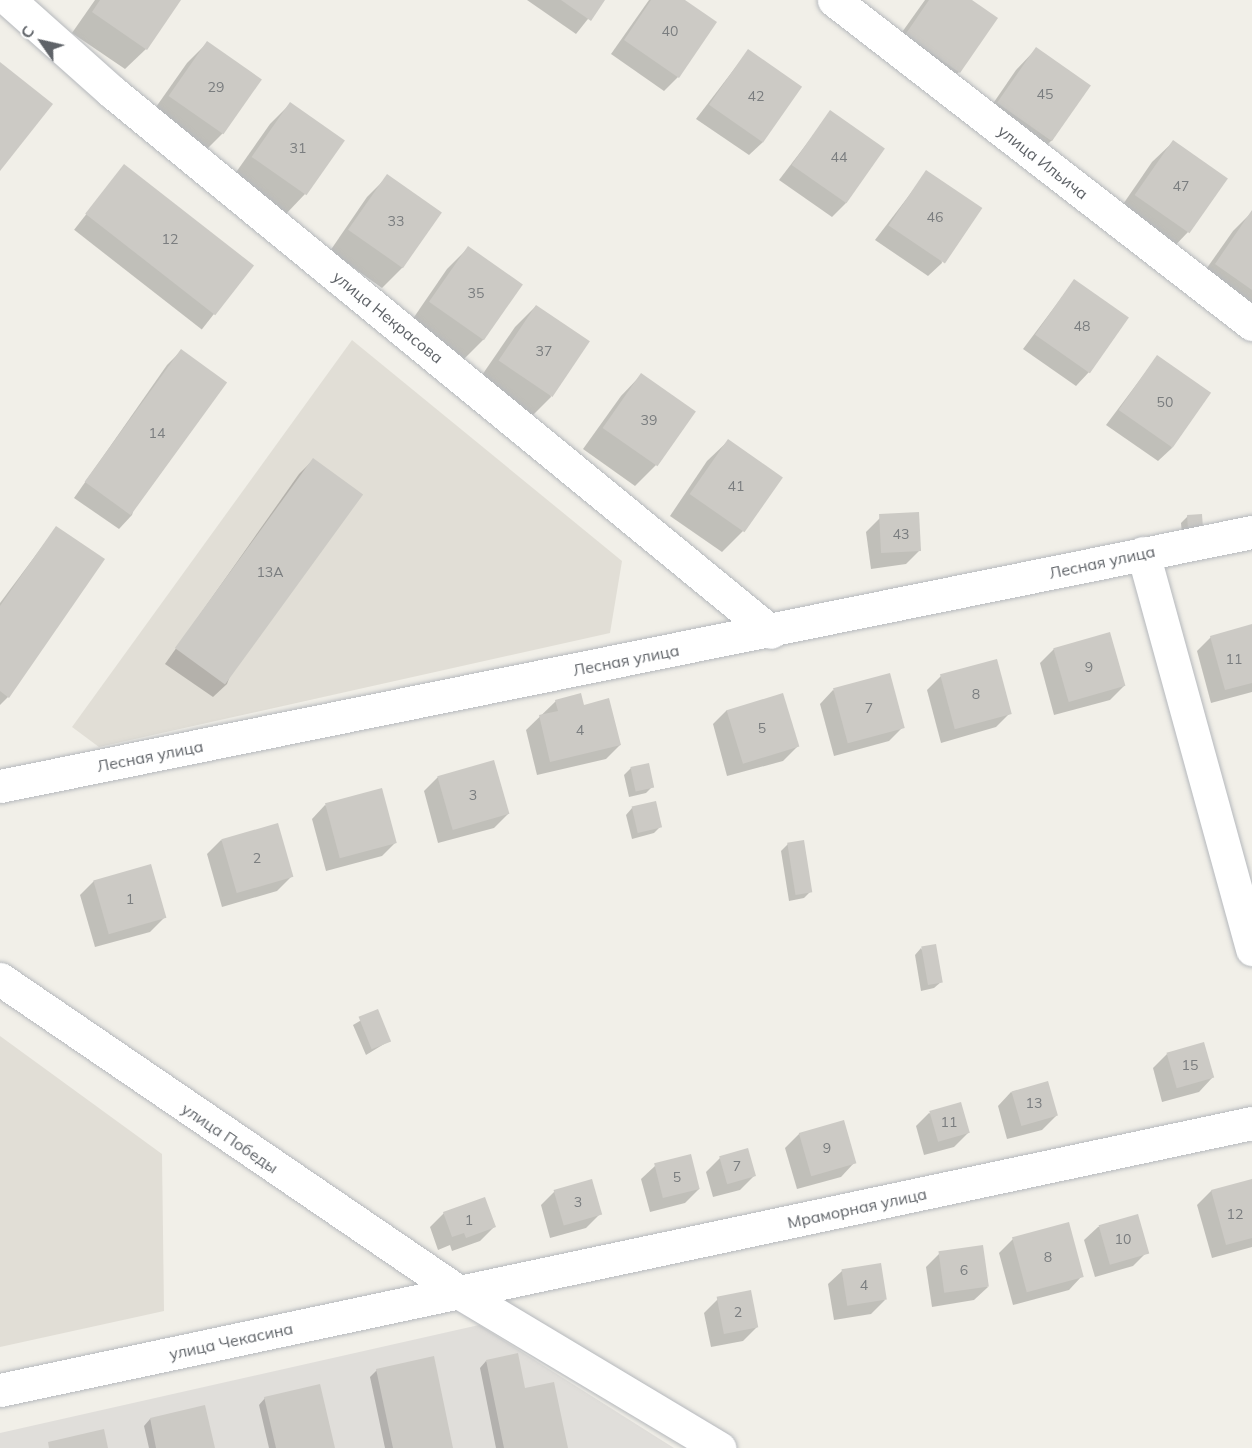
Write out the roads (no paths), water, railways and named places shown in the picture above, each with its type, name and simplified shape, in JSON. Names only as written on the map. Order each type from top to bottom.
[{"type":"street","name":"улица Ильича","points":[[834,0],[1252,324]]},
{"type":"street","name":"улица Некрасова","points":[[20,3],[111,91],[771,632]]},
{"type":"street","name":"Лесная улица","points":[[0,786],[771,632],[1252,532]]},
{"type":"street","points":[[1143,553],[1252,949]]},
{"type":"street","name":"улица Победы","points":[[0,979],[462,1293],[719,1448]]},
{"type":"street","name":"Мраморная улица","points":[[462,1293],[1252,1123]]},
{"type":"street","name":"улица Чекасина","points":[[0,1390],[462,1293]]}]
